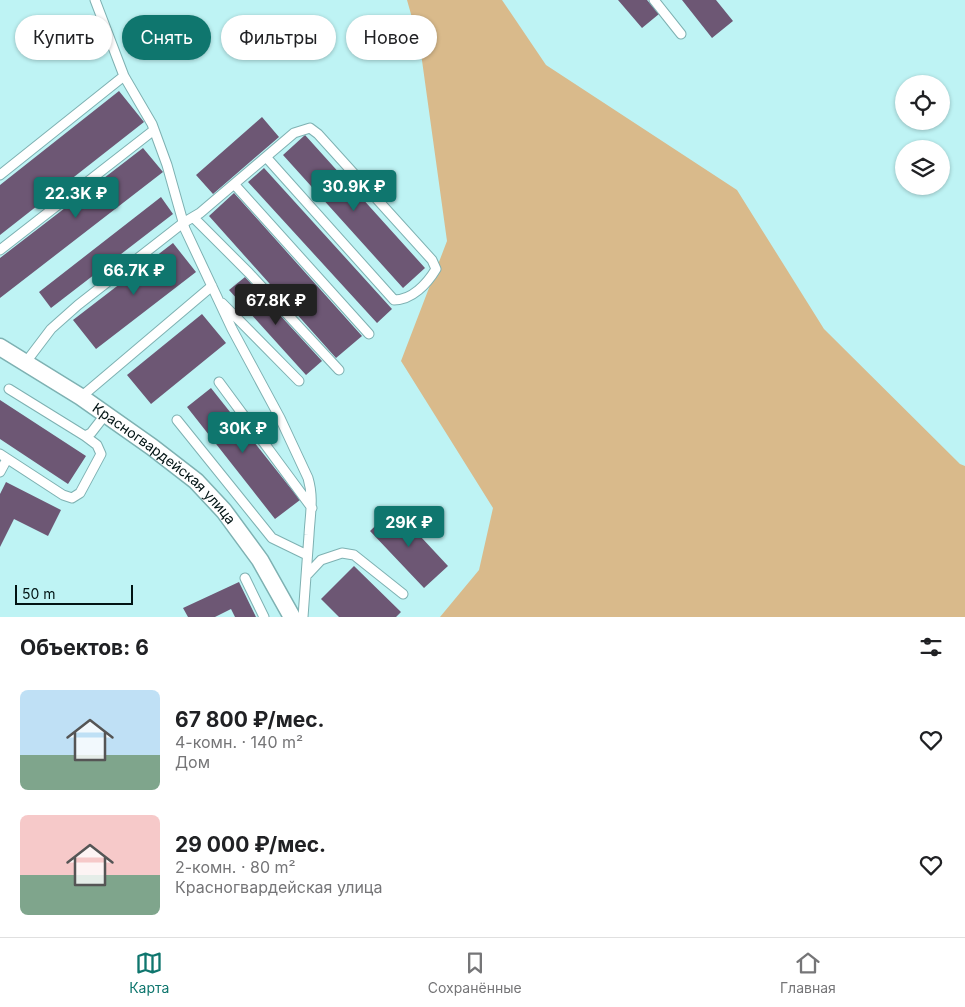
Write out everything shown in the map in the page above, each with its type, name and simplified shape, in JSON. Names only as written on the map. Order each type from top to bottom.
[{"type":"street","name":"Красногвардейская улица","points":[[0,346],[81,397],[152,447],[196,481],[224,510],[260,560],[292,617]]},
{"type":"lane","points":[[95,0],[124,76],[152,124],[167,165],[184,223],[212,286],[232,329],[280,418],[308,478],[311,487],[312,509],[303,617]]},
{"type":"lane","points":[[654,0],[681,34]]},
{"type":"lane","points":[[0,175],[124,76]]},
{"type":"lane","points":[[26,362],[51,328],[78,305],[193,217],[294,133],[310,128],[318,134],[432,260],[436,270],[428,281],[405,300],[394,300],[266,157]]},
{"type":"lane","points":[[0,250],[154,130]]},
{"type":"lane","points":[[234,184],[369,334]]},
{"type":"lane","points":[[193,217],[249,273],[339,370]]},
{"type":"lane","points":[[81,397],[212,286]]},
{"type":"lane","points":[[220,301],[237,316],[299,381]]},
{"type":"lane","points":[[219,382],[312,509]]},
{"type":"lane","points":[[0,472],[4,456],[63,495],[72,498],[80,493],[101,454],[97,445],[85,436],[9,389]]},
{"type":"lane","points":[[85,436],[92,433],[106,415]]},
{"type":"lane","points":[[177,420],[272,538],[307,556]]},
{"type":"lane","points":[[306,576],[321,560],[342,553],[354,556],[403,594]]},
{"type":"lane","points":[[246,578],[264,617]]},
{"type":"shaded area","points":[[407,0],[502,0],[546,65],[737,190],[824,329],[960,464],[965,466],[965,617],[440,617],[479,570],[493,508],[401,361],[447,241],[422,60],[437,60],[437,15],[411,15]]},
{"type":"building","points":[[618,0],[647,0],[659,14],[642,28]]},
{"type":"building","points":[[682,0],[716,0],[733,21],[712,38]]},
{"type":"building","points":[[119,91],[144,122],[0,235],[0,185]]},
{"type":"building","points":[[262,117],[279,137],[213,194],[196,175]]},
{"type":"building","points":[[305,135],[425,268],[403,288],[283,155]]},
{"type":"building","points":[[143,148],[163,172],[0,298],[0,258]]},
{"type":"building","points":[[264,168],[392,309],[377,323],[248,182]]},
{"type":"building","points":[[234,193],[362,336],[336,358],[209,216]]},
{"type":"building","points":[[161,197],[173,214],[51,308],[39,292]]},
{"type":"building","points":[[173,243],[196,272],[96,349],[73,320]]},
{"type":"building","points":[[245,277],[322,361],[306,375],[229,290]]},
{"type":"building","points":[[202,314],[226,343],[151,404],[127,375]]},
{"type":"building","points":[[211,388],[300,500],[275,519],[187,407]]},
{"type":"building","points":[[0,400],[86,456],[68,484],[0,439]]},
{"type":"building","points":[[6,482],[61,510],[48,536],[14,519],[0,547],[0,494]]},
{"type":"building","points":[[394,508],[448,566],[424,588],[370,531]]},
{"type":"building","points":[[354,566],[401,612],[396,617],[339,617],[321,599]]},
{"type":"building","points":[[239,582],[256,617],[235,617],[231,609],[215,617],[188,617],[183,608]]}]
